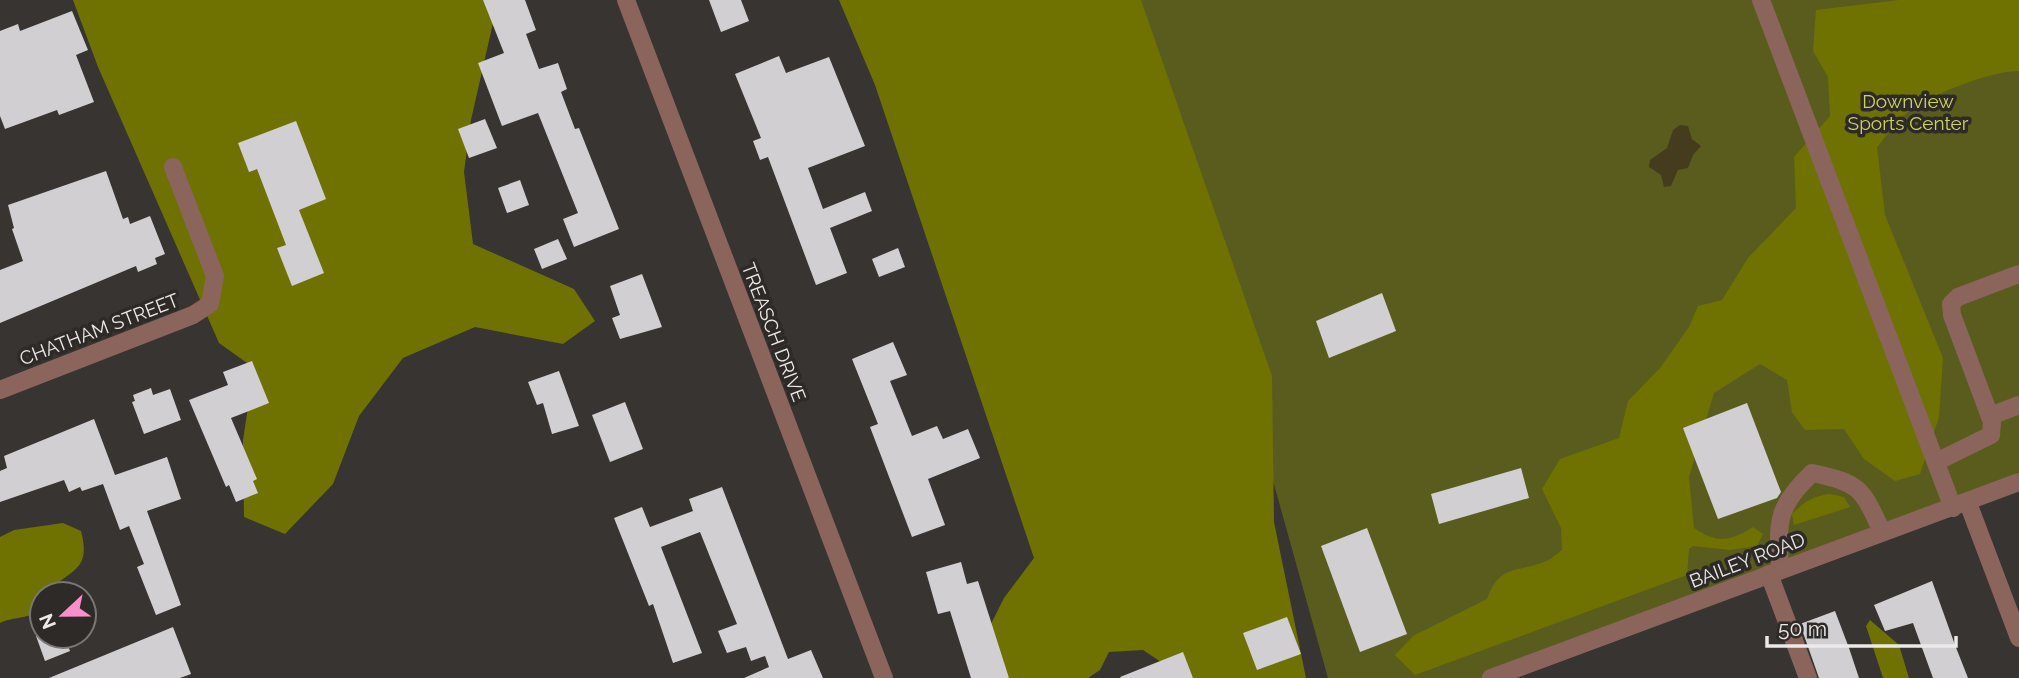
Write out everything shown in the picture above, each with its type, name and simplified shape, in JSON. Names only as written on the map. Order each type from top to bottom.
[{"type":"street","name":"TREASCH DRIVE","points":[[626,0],[884,678]]},
{"type":"street","points":[[1761,0],[1936,462],[1961,505],[2019,638]]},
{"type":"street","name":"CHATHAM STREET","points":[[0,390],[193,315],[210,304],[215,276],[173,167]]},
{"type":"street","points":[[1936,462],[1991,435],[1990,416],[1952,315],[1951,304],[1958,297],[2019,274]]},
{"type":"street","points":[[1990,416],[2019,405]]},
{"type":"street","points":[[1808,678],[1774,572],[1778,520],[1794,490],[1812,473],[1844,480],[1866,495],[1882,532]]},
{"type":"street","name":"BAILEY ROAD","points":[[1491,678],[2019,482]]},
{"type":"green space","points":[[73,0],[517,0],[493,23],[471,120],[464,172],[473,244],[574,289],[595,321],[563,344],[475,327],[403,358],[359,416],[333,484],[285,534],[244,517],[243,440],[254,368],[219,343],[98,67]]},
{"type":"green space","points":[[839,0],[1141,0],[1272,376],[1274,522],[1306,678],[1185,678],[1143,650],[1109,652],[1100,670],[1088,678],[992,678],[985,636],[1004,598],[1034,558],[875,85]]},
{"type":"green space","name":"Downview Sports Center","points":[[1139,0],[2019,0],[2019,482],[1494,678],[1328,678]]},
{"type":"green space","name":"Downview Sports Center","points":[[1899,0],[2019,0],[2019,71],[1975,80],[1926,101],[1902,117],[1877,147],[1885,215],[1943,358],[1939,417],[1920,474],[1895,481],[1864,459],[1844,429],[1805,430],[1792,412],[1787,380],[1760,364],[1714,393],[1689,477],[1694,528],[1710,537],[1724,539],[1753,527],[1763,534],[1757,546],[1730,550],[1693,546],[1689,549],[1687,575],[1415,675],[1395,655],[1413,636],[1487,599],[1497,580],[1503,575],[1546,561],[1562,550],[1561,528],[1542,489],[1560,459],[1619,438],[1628,401],[1660,368],[1689,327],[1698,306],[1722,300],[1748,258],[1796,208],[1794,157],[1830,116],[1828,77],[1813,51],[1816,10]]},
{"type":"green space","points":[[1830,494],[1844,497],[1850,507],[1794,525],[1792,514],[1801,506],[1814,498]]},
{"type":"green space","points":[[63,523],[81,531],[83,555],[81,563],[62,580],[28,580],[28,616],[0,623],[0,537],[14,530]]},
{"type":"green space","points":[[1870,620],[1899,645],[1909,678],[1883,678],[1866,626]]},
{"type":"sand","points":[[1680,125],[1688,126],[1692,139],[1701,146],[1693,155],[1688,168],[1678,170],[1671,186],[1664,187],[1661,175],[1649,167],[1650,160],[1667,148],[1673,130]]},
{"type":"building","points":[[483,0],[525,0],[536,30],[526,34],[539,69],[558,63],[567,89],[561,92],[575,129],[579,128],[619,229],[574,247],[563,219],[578,213],[538,113],[502,126],[478,63],[504,53]]},
{"type":"building","points":[[709,0],[741,0],[749,21],[721,32]]},
{"type":"building","points":[[72,11],[88,50],[76,55],[94,102],[59,115],[57,110],[5,129],[0,116],[0,31],[18,24],[20,31]]},
{"type":"building","points":[[779,56],[786,73],[829,57],[865,146],[808,168],[823,209],[865,192],[872,211],[830,228],[847,273],[816,285],[768,157],[760,160],[753,141],[761,138],[735,74]]},
{"type":"building","points":[[485,119],[497,148],[469,158],[458,129]]},
{"type":"building","points":[[296,121],[326,199],[299,210],[324,273],[292,286],[277,248],[286,245],[257,169],[249,172],[238,143]]},
{"type":"building","points":[[106,171],[123,219],[128,217],[130,224],[150,216],[165,254],[155,258],[157,264],[138,272],[136,266],[0,323],[0,270],[23,261],[12,229],[14,228],[8,205]]},
{"type":"building","points":[[520,180],[529,205],[507,213],[498,188]]},
{"type":"building","points":[[558,239],[567,259],[542,269],[534,249]]},
{"type":"building","points":[[898,248],[905,267],[879,277],[872,259]]},
{"type":"building","points":[[642,274],[662,327],[620,339],[612,318],[620,315],[610,286]]},
{"type":"building","points":[[1382,293],[1396,331],[1329,358],[1316,321]]},
{"type":"building","points":[[893,342],[907,375],[890,381],[912,436],[937,426],[943,439],[968,429],[980,458],[928,479],[945,525],[912,537],[870,427],[878,424],[852,359]]},
{"type":"building","points":[[252,361],[269,403],[231,418],[257,479],[253,481],[258,493],[236,502],[229,485],[226,487],[189,400],[228,385],[223,372]]},
{"type":"building","points":[[559,371],[579,426],[552,434],[543,403],[537,405],[528,382]]},
{"type":"building","points":[[151,388],[153,395],[170,389],[181,420],[144,434],[132,402],[135,401],[133,395]]},
{"type":"building","points":[[625,402],[643,449],[610,462],[592,415]]},
{"type":"building","points":[[1747,403],[1781,492],[1777,498],[1718,519],[1683,428]]},
{"type":"building","points":[[94,419],[115,475],[167,457],[181,499],[147,511],[181,605],[156,615],[137,567],[144,564],[129,526],[120,530],[103,484],[82,491],[80,487],[69,492],[64,480],[0,502],[0,471],[7,468],[4,456]]},
{"type":"building","points":[[1521,468],[1529,498],[1439,524],[1431,494]]},
{"type":"building","points":[[722,487],[788,659],[811,650],[823,678],[744,678],[769,667],[765,656],[751,661],[746,647],[727,653],[718,631],[737,624],[700,532],[661,547],[702,653],[673,663],[653,604],[649,606],[614,518],[642,507],[650,527],[693,511],[689,499]]},
{"type":"building","points":[[1367,528],[1407,634],[1360,652],[1321,546]]},
{"type":"building","points":[[961,562],[967,584],[978,581],[1009,678],[971,678],[950,611],[938,614],[926,572]]},
{"type":"building","points":[[1932,581],[1968,678],[1933,678],[1913,623],[1885,631],[1874,605]]},
{"type":"building","points":[[1835,611],[1859,678],[1819,678],[1800,624]]},
{"type":"building","points":[[1287,617],[1301,654],[1257,670],[1243,633]]},
{"type":"building","points":[[173,627],[191,674],[180,678],[49,678]]},
{"type":"building","points":[[41,650],[70,650],[70,651],[45,661]]},
{"type":"building","points":[[1183,652],[1193,678],[1120,677]]}]
